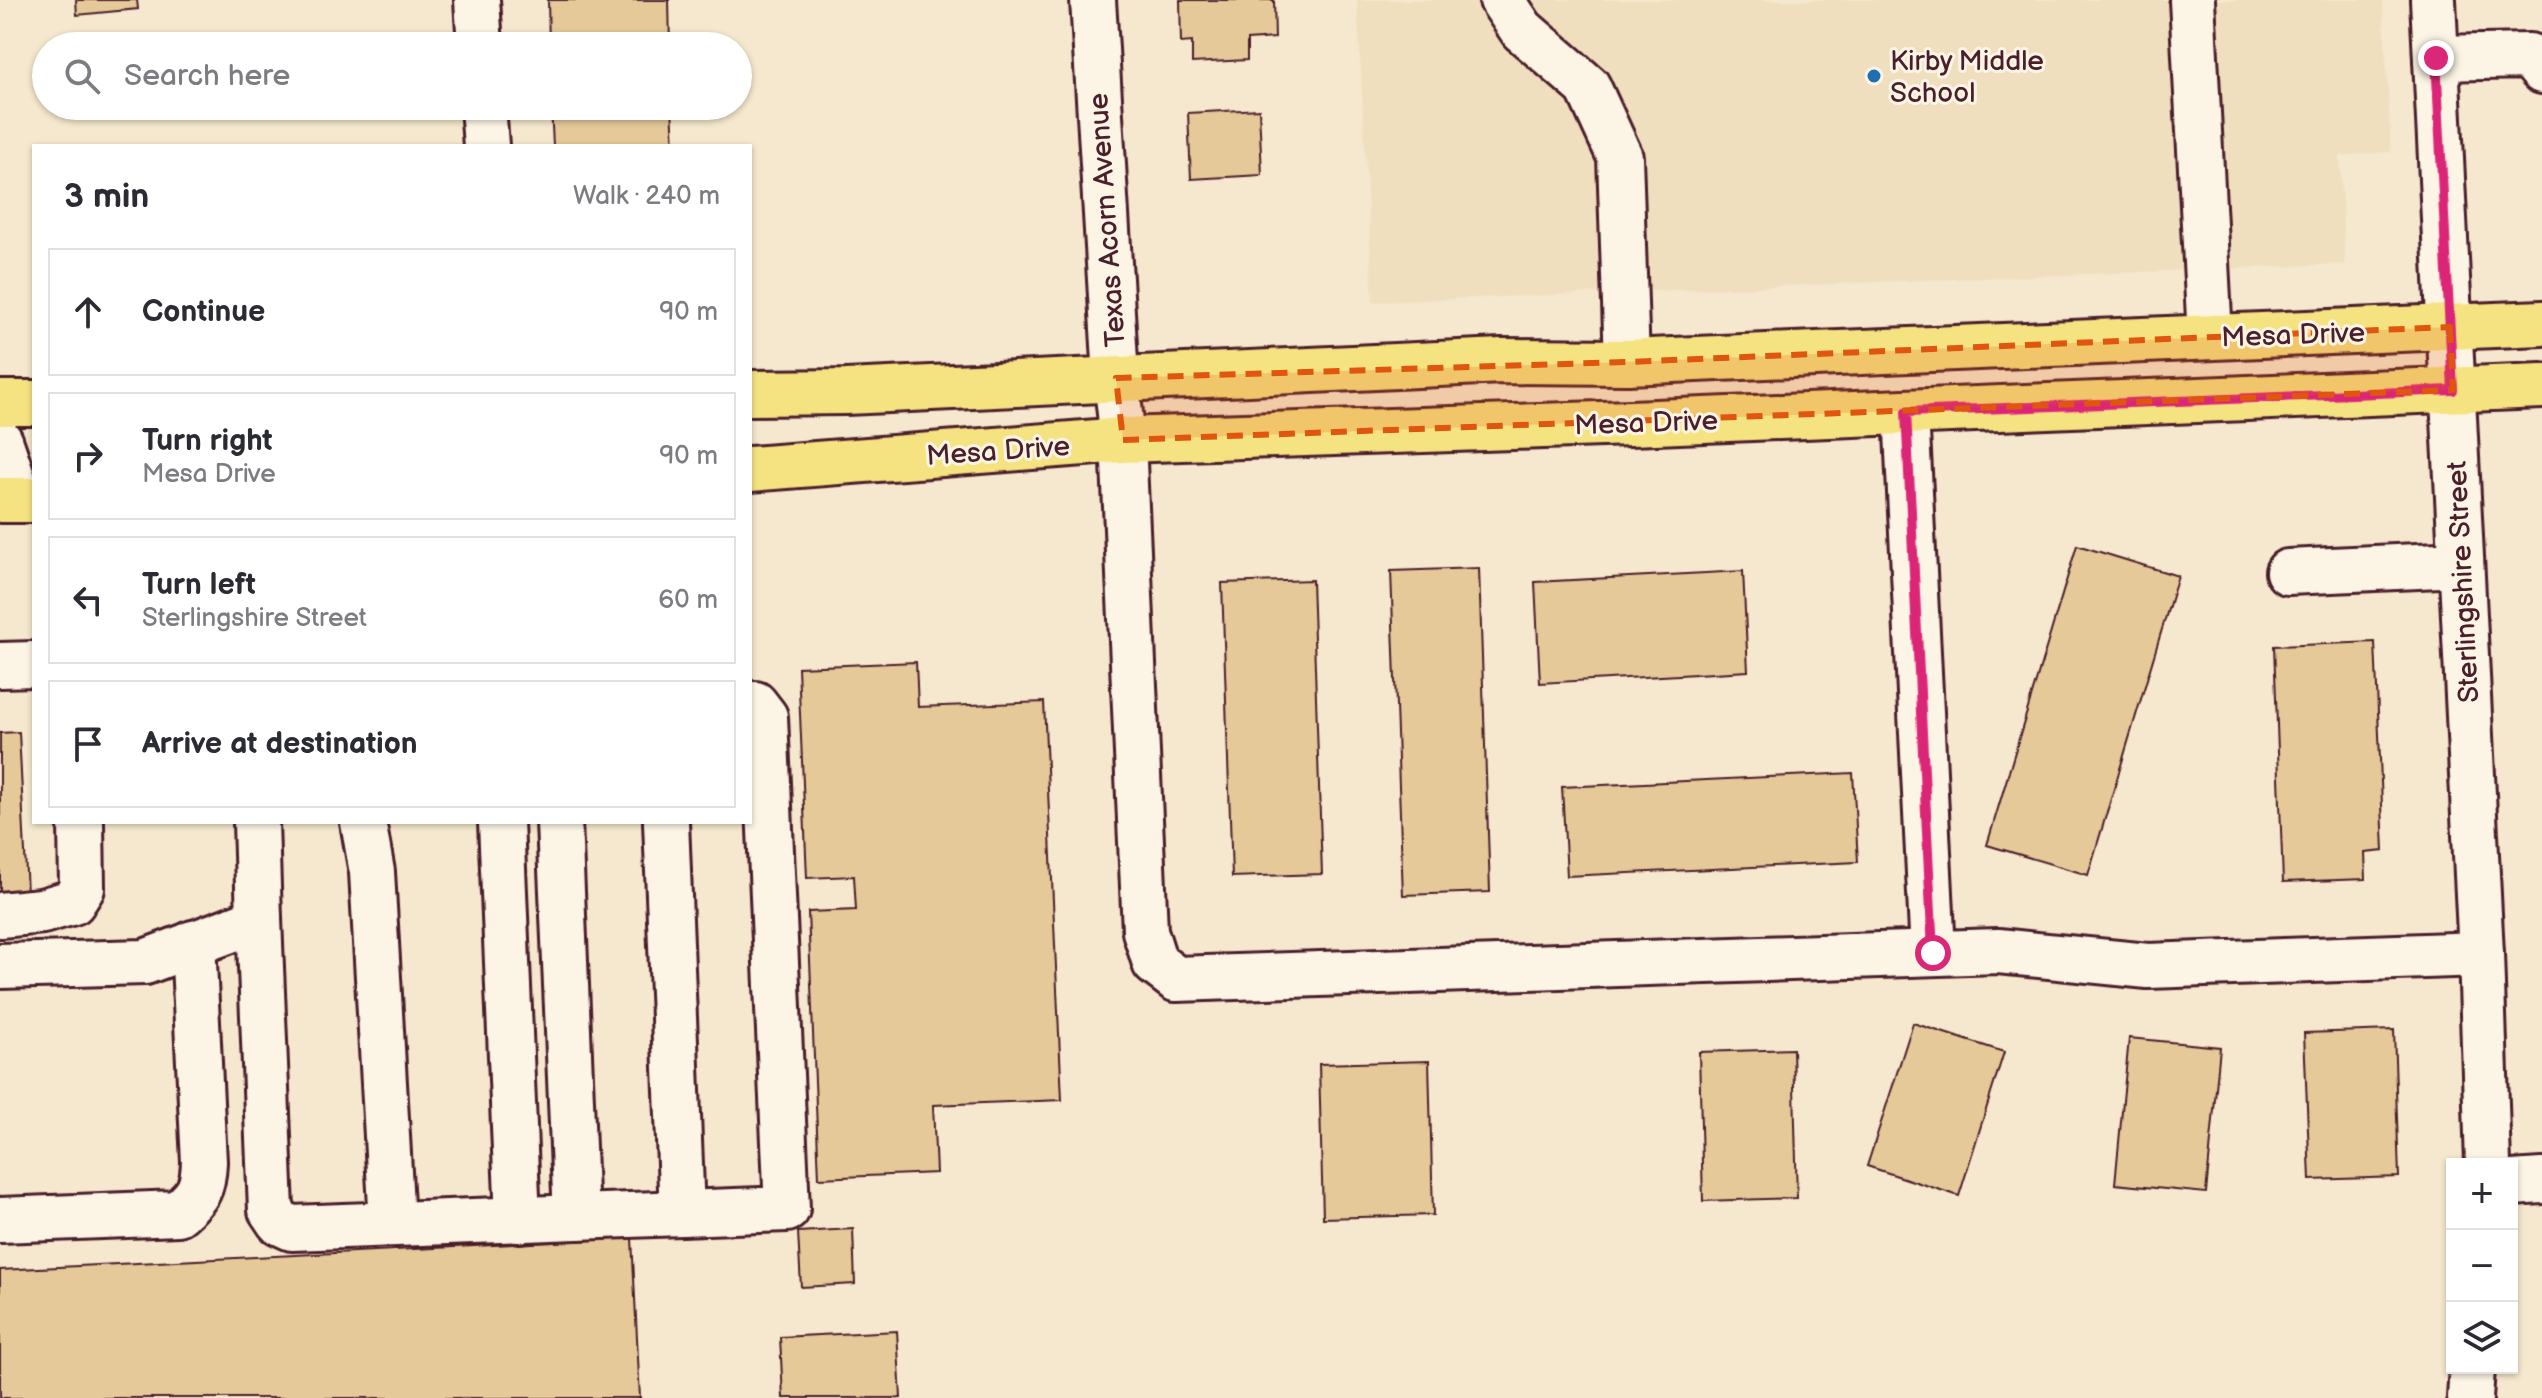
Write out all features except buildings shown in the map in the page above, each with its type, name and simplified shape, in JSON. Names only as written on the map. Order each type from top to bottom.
[{"type":"main road","name":"Mesa Drive","points":[[752,393],[846,392],[1502,361],[1627,362],[2542,323]]},
{"type":"main road","points":[[1627,362],[1631,423]]},
{"type":"main road","name":"Mesa Drive","points":[[752,469],[1123,440],[2542,386]]},
{"type":"main road","points":[[0,403],[32,403]]},
{"type":"street","points":[[477,0],[479,32]]},
{"type":"street","name":"Texas Acorn Avenue","points":[[1093,0],[1116,378],[1123,440],[1145,931],[1155,963],[1176,979],[1998,951],[2148,966],[2481,954]]},
{"type":"street","points":[[1502,0],[1522,30],[1588,87],[1620,157],[1627,362]]},
{"type":"street","points":[[2192,0],[2210,337]]},
{"type":"street","name":"Sterlingshire Street","points":[[2433,0],[2481,954],[2488,1158]]},
{"type":"street","points":[[2436,58],[2529,56],[2542,71]]},
{"type":"street","points":[[484,120],[486,144]]},
{"type":"street","points":[[1906,412],[1933,953]]},
{"type":"street","points":[[0,441],[18,500]]},
{"type":"street","points":[[2288,572],[2461,564]]},
{"type":"street","points":[[0,665],[32,664]]},
{"type":"street","points":[[256,824],[271,1210],[279,1222],[292,1228],[787,1209],[765,717],[752,704]]},
{"type":"street","points":[[0,915],[42,911],[73,902],[82,888],[81,824]]},
{"type":"street","points":[[363,824],[372,872],[392,1224]]},
{"type":"street","points":[[501,824],[518,1220]]},
{"type":"street","points":[[559,824],[576,1217]]},
{"type":"street","points":[[666,824],[682,1213]]},
{"type":"street","points":[[0,966],[145,962],[259,919]]},
{"type":"street","points":[[0,1220],[178,1213],[193,1200],[204,1183],[204,1162],[193,943]]},
{"type":"street","points":[[2518,1183],[2542,1181]]},
{"type":"street","points":[[2470,1398],[2472,1374]]},
{"type":"highlighted area","points":[[2450,327],[2453,390],[1123,440],[1116,378],[1627,362]]},
{"type":"shaded area","name":"Kirby Middle School","points":[[1357,0],[2383,0],[2391,152],[2340,156],[2345,264],[1373,302]]},
{"type":"place","name":"Kirby Middle School","points":[[1874,76]]},
{"type":"route","points":[[1933,953],[1906,412],[2453,390],[2436,58]]}]
